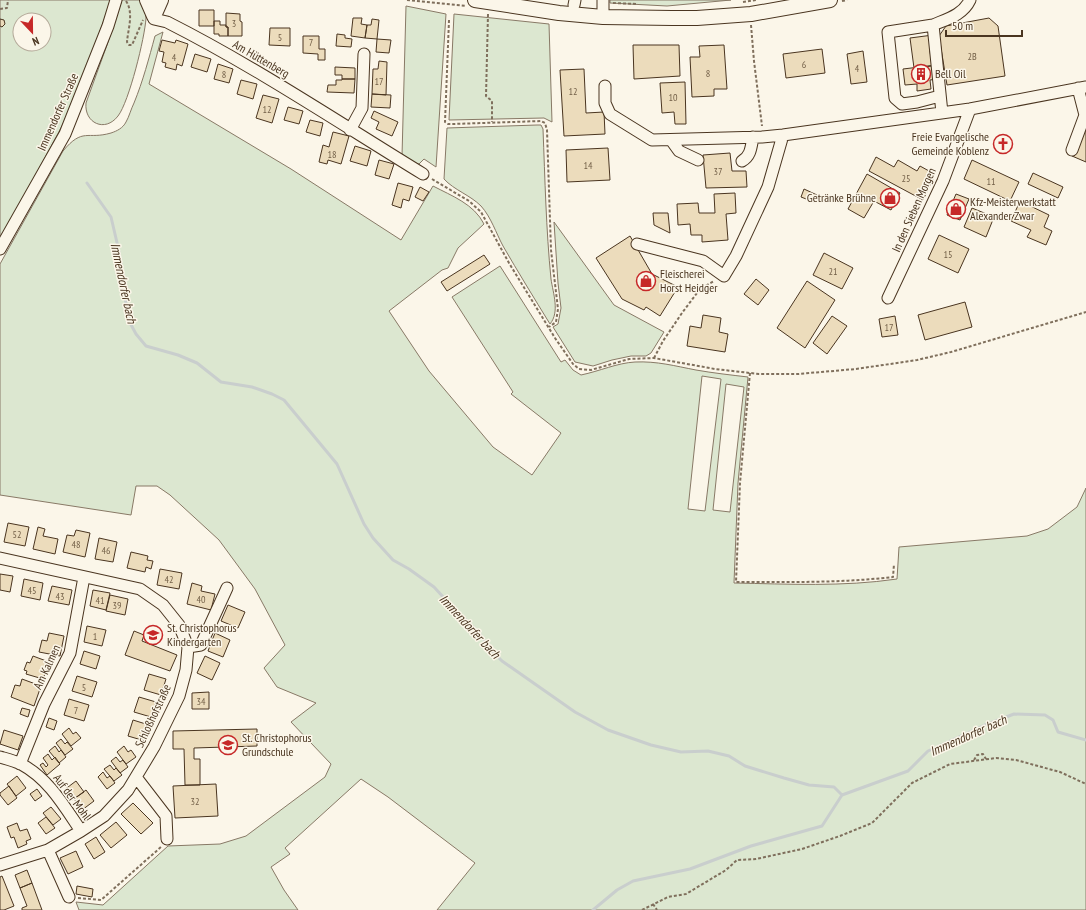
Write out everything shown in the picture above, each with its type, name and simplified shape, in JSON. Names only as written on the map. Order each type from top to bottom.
[{"type":"main road","points":[[482,1],[559,13],[603,7],[672,12],[746,6],[791,0]]},
{"type":"main road","points":[[482,1],[575,2],[603,7],[697,18],[751,14],[830,0]]},
{"type":"street","name":"Immendorfer Straße","points":[[0,249],[65,134],[108,26],[116,0]]},
{"type":"street","points":[[940,96],[902,104],[895,98],[888,32],[933,25],[958,14],[968,5],[970,0]]},
{"type":"street","name":"Am Hüttenberg","points":[[153,6],[168,22],[266,76],[350,130],[423,174]]},
{"type":"street","points":[[933,25],[942,113]]},
{"type":"street","points":[[350,130],[362,108],[364,54]]},
{"type":"street","points":[[605,86],[605,103],[610,114],[652,140],[783,135],[970,109],[1082,87],[1085,115],[1072,150]]},
{"type":"street","name":"In den Sieben Morgen","points":[[888,298],[943,181],[970,109]]},
{"type":"street","points":[[637,244],[703,261],[724,276],[736,256],[768,187],[783,135]]},
{"type":"street","points":[[742,161],[746,159],[751,152],[757,137]]},
{"type":"street","points":[[671,140],[679,151],[698,160]]},
{"type":"street","name":"Schloßhofstraße","points":[[0,558],[140,590],[164,605],[180,625],[188,647],[186,670],[179,696],[154,747],[128,790],[104,816],[81,831],[48,850],[0,865]]},
{"type":"street","name":"Am Kalmen","points":[[20,764],[44,704],[70,653],[84,577]]},
{"type":"street","points":[[188,647],[201,645],[227,588]]},
{"type":"street","name":"Auf der Mohl","points":[[0,757],[20,764],[41,778],[54,791],[81,831]]},
{"type":"street","points":[[136,777],[166,816],[167,838]]},
{"type":"street","points":[[48,850],[69,897]]},
{"type":"path","points":[[0,9],[8,8],[8,0]]},
{"type":"path","points":[[125,0],[129,6],[130,21],[127,42],[129,45],[132,45],[153,6]]},
{"type":"path","points":[[740,2],[756,0]]},
{"type":"path","points":[[482,1],[486,96],[492,101],[492,122]]},
{"type":"path","points":[[603,7],[642,5]]},
{"type":"path","points":[[751,14],[754,61],[762,130],[757,137]]},
{"type":"path","points":[[450,20],[444,122],[453,124],[541,121],[545,123],[547,130],[551,250],[558,309],[556,322],[549,328]]},
{"type":"path","points":[[423,174],[469,201],[481,212],[509,263],[549,328],[573,364],[579,369],[591,370],[629,360],[654,358],[715,369],[750,373],[805,373],[856,369],[917,360],[951,352],[1086,312]]},
{"type":"path","points":[[654,358],[682,313],[700,289],[724,276]]},
{"type":"path","points":[[750,373],[740,483],[736,582],[817,582],[886,578],[894,577],[894,564]]},
{"type":"path","points":[[974,760],[977,755],[983,754],[986,759]]},
{"type":"path","points":[[642,910],[668,897],[686,894],[726,870],[737,860],[756,859],[802,849],[872,823],[912,783],[950,764],[996,758],[1022,761],[1060,772],[1086,784]]},
{"type":"path","points":[[69,897],[101,900],[162,847],[167,838]]},
{"type":"path","points":[[653,904],[657,910]]},
{"type":"green space","points":[[0,0],[111,0],[88,65],[62,126],[0,241]]},
{"type":"green space","points":[[122,0],[142,0],[146,16],[145,27],[136,69],[122,109],[113,121],[102,125],[96,123],[88,116],[86,103]]},
{"type":"green space","points":[[610,0],[731,0],[667,6],[610,3]]},
{"type":"green space","points":[[406,6],[446,14],[436,167],[424,159],[419,164],[415,164],[402,156]]},
{"type":"green space","points":[[454,14],[549,24],[552,122],[544,118],[449,120]]},
{"type":"green space","points":[[163,32],[149,84],[291,169],[401,240],[433,186],[462,201],[480,217],[484,224],[458,248],[448,268],[442,270],[389,311],[429,371],[493,447],[532,475],[561,433],[511,394],[513,392],[452,297],[500,266],[561,362],[565,360],[573,370],[581,375],[622,364],[643,362],[748,377],[738,483],[734,583],[836,584],[877,582],[897,579],[899,547],[1027,536],[1048,529],[1077,507],[1086,488],[1086,910],[437,910],[475,863],[388,797],[361,779],[285,848],[290,854],[271,867],[284,890],[298,910],[79,910],[76,902],[103,905],[168,846],[220,844],[246,836],[325,777],[331,764],[291,722],[316,703],[277,687],[264,668],[285,645],[255,589],[219,540],[170,495],[157,486],[136,486],[131,515],[0,495],[0,264],[63,151],[76,139],[86,136],[111,133],[120,129],[125,124],[146,70],[155,36]],"holes":[[[702,376],[721,379],[705,511],[688,509]],[[726,384],[744,387],[730,512],[713,510]]]},
{"type":"green space","points":[[541,125],[543,129],[548,242],[551,279],[555,302],[555,314],[550,324],[503,246],[485,210],[477,202],[444,179],[447,128]]},
{"type":"green space","points":[[554,222],[614,305],[664,332],[651,353],[646,356],[631,356],[593,366],[575,362],[553,327],[558,324],[561,308]]},
{"type":"building","points":[[199,10],[214,10],[214,26],[199,26]]},
{"type":"building","points":[[226,13],[240,14],[240,21],[242,22],[242,36],[228,36],[228,27],[226,27]]},
{"type":"building","points":[[353,18],[362,18],[361,24],[367,25],[365,38],[351,36]]},
{"type":"building","points":[[989,18],[998,26],[1005,76],[947,85],[939,36],[946,26]]},
{"type":"building","points":[[0,19],[4,20],[5,24],[2,27],[0,26]]},
{"type":"building","points":[[372,19],[379,20],[377,39],[365,38],[367,25],[371,25]]},
{"type":"building","points":[[214,21],[220,21],[220,25],[226,25],[226,27],[228,27],[228,36],[219,36],[219,34],[214,34]]},
{"type":"building","points":[[270,28],[290,28],[290,46],[269,45]]},
{"type":"building","points":[[337,34],[345,35],[345,38],[352,39],[351,47],[336,46]]},
{"type":"building","points":[[933,35],[935,51],[930,51],[932,66],[914,68],[910,38]]},
{"type":"building","points":[[303,36],[319,36],[319,49],[325,49],[325,60],[318,60],[318,54],[303,53]]},
{"type":"building","points":[[377,39],[391,40],[389,53],[376,52]]},
{"type":"building","points":[[162,40],[175,43],[176,40],[188,44],[182,66],[177,64],[176,70],[165,67],[166,63],[162,62],[164,52],[159,51]]},
{"type":"building","points":[[633,45],[679,45],[680,76],[634,79]]},
{"type":"building","points":[[724,45],[727,89],[714,89],[714,96],[692,97],[690,57],[700,57],[699,46]]},
{"type":"building","points":[[822,49],[825,73],[786,78],[783,54]]},
{"type":"building","points":[[863,51],[867,82],[851,84],[847,54]]},
{"type":"building","points":[[195,54],[211,59],[207,72],[191,67]]},
{"type":"building","points":[[379,61],[387,62],[386,95],[372,94],[373,69],[378,69]]},
{"type":"building","points":[[218,64],[233,69],[229,83],[214,79]]},
{"type":"building","name":"Bell Oil","points":[[936,65],[938,79],[930,80],[931,89],[917,91],[917,84],[905,85],[903,69]]},
{"type":"building","points":[[335,67],[355,68],[355,79],[342,79],[342,75],[335,75]]},
{"type":"building","points":[[584,69],[586,113],[604,112],[605,134],[564,136],[560,70]]},
{"type":"building","points":[[355,79],[354,93],[327,92],[328,85],[336,85],[336,80]]},
{"type":"building","points":[[241,80],[257,84],[253,99],[237,94]]},
{"type":"building","points":[[685,82],[686,124],[675,124],[674,112],[662,113],[660,83]]},
{"type":"building","points":[[372,94],[391,95],[390,108],[371,107]]},
{"type":"building","points":[[263,95],[279,99],[272,123],[256,118]]},
{"type":"building","points":[[288,107],[303,111],[299,124],[284,120]]},
{"type":"building","points":[[374,111],[398,122],[392,136],[376,129],[379,122],[371,118]]},
{"type":"building","points":[[310,120],[323,123],[320,136],[306,132]]},
{"type":"building","points":[[1084,123],[1086,124],[1086,162],[1072,156]]},
{"type":"building","points":[[333,132],[349,136],[341,164],[328,160],[327,164],[319,162],[323,145],[329,147]]},
{"type":"building","points":[[355,146],[371,151],[367,166],[350,161]]},
{"type":"building","points":[[608,148],[610,180],[567,182],[566,150]]},
{"type":"building","points":[[730,153],[732,171],[746,171],[747,187],[706,188],[703,155]]},
{"type":"building","points":[[876,157],[894,167],[898,160],[917,171],[920,166],[929,171],[930,177],[933,179],[923,200],[869,171]]},
{"type":"building","points":[[379,160],[394,164],[389,179],[375,175]]},
{"type":"building","points":[[972,160],[1019,182],[1010,201],[964,179]]},
{"type":"building","points":[[1033,173],[1063,187],[1058,198],[1028,184]]},
{"type":"building","points":[[867,174],[900,193],[891,210],[874,201],[864,218],[848,209]]},
{"type":"building","points":[[398,183],[413,187],[409,201],[403,199],[401,208],[392,205]]},
{"type":"building","points":[[420,187],[429,192],[423,201],[415,197]]},
{"type":"building","points":[[804,189],[817,195],[814,202],[801,197]]},
{"type":"building","points":[[735,193],[736,213],[726,214],[728,240],[702,242],[702,235],[691,235],[690,224],[678,225],[677,204],[698,203],[699,213],[715,213],[714,194]]},
{"type":"building","points":[[956,194],[969,199],[960,220],[947,215]]},
{"type":"building","points":[[1020,201],[1049,215],[1044,227],[1052,231],[1046,245],[1027,237],[1031,230],[1011,221]]},
{"type":"building","points":[[972,208],[994,217],[986,237],[964,227]]},
{"type":"building","points":[[653,213],[668,213],[670,233],[654,225]]},
{"type":"building","points":[[939,235],[969,249],[958,273],[928,259]]},
{"type":"building","points":[[630,236],[652,274],[678,287],[660,316],[646,307],[644,310],[622,299],[596,258]]},
{"type":"building","points":[[824,253],[853,268],[842,289],[813,275]]},
{"type":"building","points":[[484,255],[490,264],[447,291],[441,282]]},
{"type":"building","points":[[756,279],[769,290],[758,305],[744,294]]},
{"type":"building","points":[[807,281],[835,300],[805,348],[777,328]]},
{"type":"building","points":[[965,302],[972,327],[925,340],[918,315]]},
{"type":"building","points":[[703,315],[721,318],[719,332],[728,334],[725,352],[687,346],[690,326],[701,328]]},
{"type":"building","points":[[832,316],[847,326],[827,354],[813,343]]},
{"type":"building","points":[[895,316],[898,335],[882,337],[879,319]]},
{"type":"building","points":[[8,523],[29,527],[25,546],[4,542]]},
{"type":"building","points":[[38,527],[45,529],[43,536],[58,539],[55,554],[33,549]]},
{"type":"building","points":[[76,530],[90,533],[85,557],[63,552],[67,535],[74,536]]},
{"type":"building","points":[[99,538],[117,542],[113,562],[95,559]]},
{"type":"building","points":[[131,552],[148,556],[147,560],[153,561],[151,569],[146,567],[145,572],[127,568]]},
{"type":"building","points":[[160,569],[182,573],[179,589],[157,585]]},
{"type":"building","points":[[0,574],[13,576],[10,592],[0,590]]},
{"type":"building","points":[[24,579],[43,583],[40,600],[21,596]]},
{"type":"building","points":[[192,583],[202,586],[201,591],[215,594],[211,610],[187,604]]},
{"type":"building","points":[[52,586],[72,590],[69,605],[48,601]]},
{"type":"building","points":[[93,590],[110,593],[106,610],[90,606]]},
{"type":"building","points":[[110,595],[128,599],[125,615],[106,611]]},
{"type":"building","points":[[228,605],[245,612],[238,628],[221,621]]},
{"type":"building","points":[[87,626],[106,630],[102,646],[84,642]]},
{"type":"building","points":[[134,631],[144,635],[142,641],[177,655],[170,671],[125,655]]},
{"type":"building","points":[[49,633],[64,636],[60,656],[39,652],[42,640],[47,641]]},
{"type":"building","points":[[215,633],[230,640],[223,657],[208,651]]},
{"type":"building","points":[[84,651],[100,656],[96,669],[80,664]]},
{"type":"building","points":[[33,656],[49,662],[43,679],[26,674],[27,671],[24,670],[27,662],[30,663]]},
{"type":"building","points":[[205,656],[220,663],[212,680],[197,673]]},
{"type":"building","points":[[149,674],[166,679],[161,695],[144,690]]},
{"type":"building","points":[[77,676],[97,682],[92,697],[72,691]]},
{"type":"building","points":[[22,679],[41,686],[34,706],[11,697],[15,685],[20,686]]},
{"type":"building","points":[[209,692],[209,709],[192,709],[192,693]]},
{"type":"building","points":[[139,697],[156,702],[151,717],[134,712]]},
{"type":"building","points":[[69,699],[89,705],[84,721],[64,715]]},
{"type":"building","points":[[22,708],[30,710],[28,717],[20,714]]},
{"type":"building","points":[[49,718],[57,721],[54,730],[46,727]]},
{"type":"building","points":[[133,720],[149,725],[145,741],[128,736]]},
{"type":"building","points":[[69,728],[73,734],[76,732],[81,738],[71,746],[62,734]]},
{"type":"building","points":[[257,729],[257,746],[194,748],[194,759],[200,759],[200,785],[185,785],[184,749],[173,749],[173,731]]},
{"type":"building","points":[[4,730],[23,736],[18,750],[0,744]]},
{"type":"building","points":[[61,739],[65,744],[67,742],[73,749],[65,755],[56,743]]},
{"type":"building","points":[[55,746],[59,752],[61,750],[66,757],[59,763],[49,751]]},
{"type":"building","points":[[124,746],[128,752],[131,750],[136,757],[126,764],[117,752]]},
{"type":"building","points":[[48,754],[52,760],[55,757],[60,764],[47,775],[40,765],[43,763],[46,767],[48,765],[43,758]]},
{"type":"building","points":[[116,757],[120,762],[123,760],[128,767],[120,773],[111,761]]},
{"type":"building","points":[[110,765],[114,770],[116,768],[122,775],[114,781],[104,769]]},
{"type":"building","points":[[103,772],[107,778],[110,776],[115,783],[107,789],[98,777]]},
{"type":"building","points":[[17,776],[26,788],[16,796],[7,784]]},
{"type":"building","points":[[76,781],[84,792],[72,800],[64,790]]},
{"type":"building","points":[[216,784],[218,816],[175,818],[173,786]]},
{"type":"building","points":[[9,786],[17,798],[8,805],[0,793]]},
{"type":"building","points":[[37,789],[42,796],[35,801],[30,794]]},
{"type":"building","points":[[86,790],[94,801],[82,810],[74,799]]},
{"type":"building","points":[[133,803],[153,823],[141,834],[121,814]]},
{"type":"building","points":[[51,807],[61,819],[53,825],[43,813]]},
{"type":"building","points":[[46,817],[55,828],[46,834],[38,823]]},
{"type":"building","points":[[116,822],[127,835],[111,848],[100,835]]},
{"type":"building","points":[[17,823],[20,831],[27,829],[31,839],[26,841],[27,844],[18,848],[14,837],[11,838],[7,827]]},
{"type":"building","points":[[96,837],[105,852],[94,859],[85,844]]},
{"type":"building","points":[[76,851],[83,867],[68,874],[60,858]]},
{"type":"building","points":[[27,870],[32,883],[20,888],[15,875]]},
{"type":"building","points":[[2,876],[14,906],[0,910],[0,877]]},
{"type":"building","points":[[32,883],[42,910],[22,910],[22,908],[27,906],[20,888]]},
{"type":"building","points":[[77,886],[93,889],[92,897],[76,894]]},
{"type":"waterway","name":"Immendorfer bach","points":[[87,183],[111,217],[123,275],[124,292],[129,321],[136,334],[146,346],[178,355],[197,363],[221,382],[252,387],[284,400],[337,464],[364,524],[373,538],[393,560],[409,569],[434,587],[480,634],[488,647],[502,661],[575,712],[608,730],[651,745],[681,752],[708,751],[729,756],[745,766],[784,778],[809,785],[834,787],[842,795],[908,771],[928,751],[985,725],[1014,714],[1045,715],[1053,720],[1058,732],[1086,740]]},
{"type":"waterway","points":[[593,910],[617,890],[633,881],[690,869],[751,846],[822,826],[842,795]]},
{"type":"place","name":"Bell Oil","points":[[921,74]]},
{"type":"place","name":"Freie Evangelische Gemeinde Koblenz","points":[[1003,144]]},
{"type":"place","name":"Getränke Brühne","points":[[890,198]]},
{"type":"place","name":"Kfz-Meisterwerkstatt Alexander Zwar","points":[[956,209]]},
{"type":"place","name":"Fleischerei Horst Heidger","points":[[646,281]]},
{"type":"place","name":"St. Christophorus Kindergarten","points":[[153,635]]},
{"type":"place","name":"St. Christophorus Grundschule","points":[[228,745]]}]
